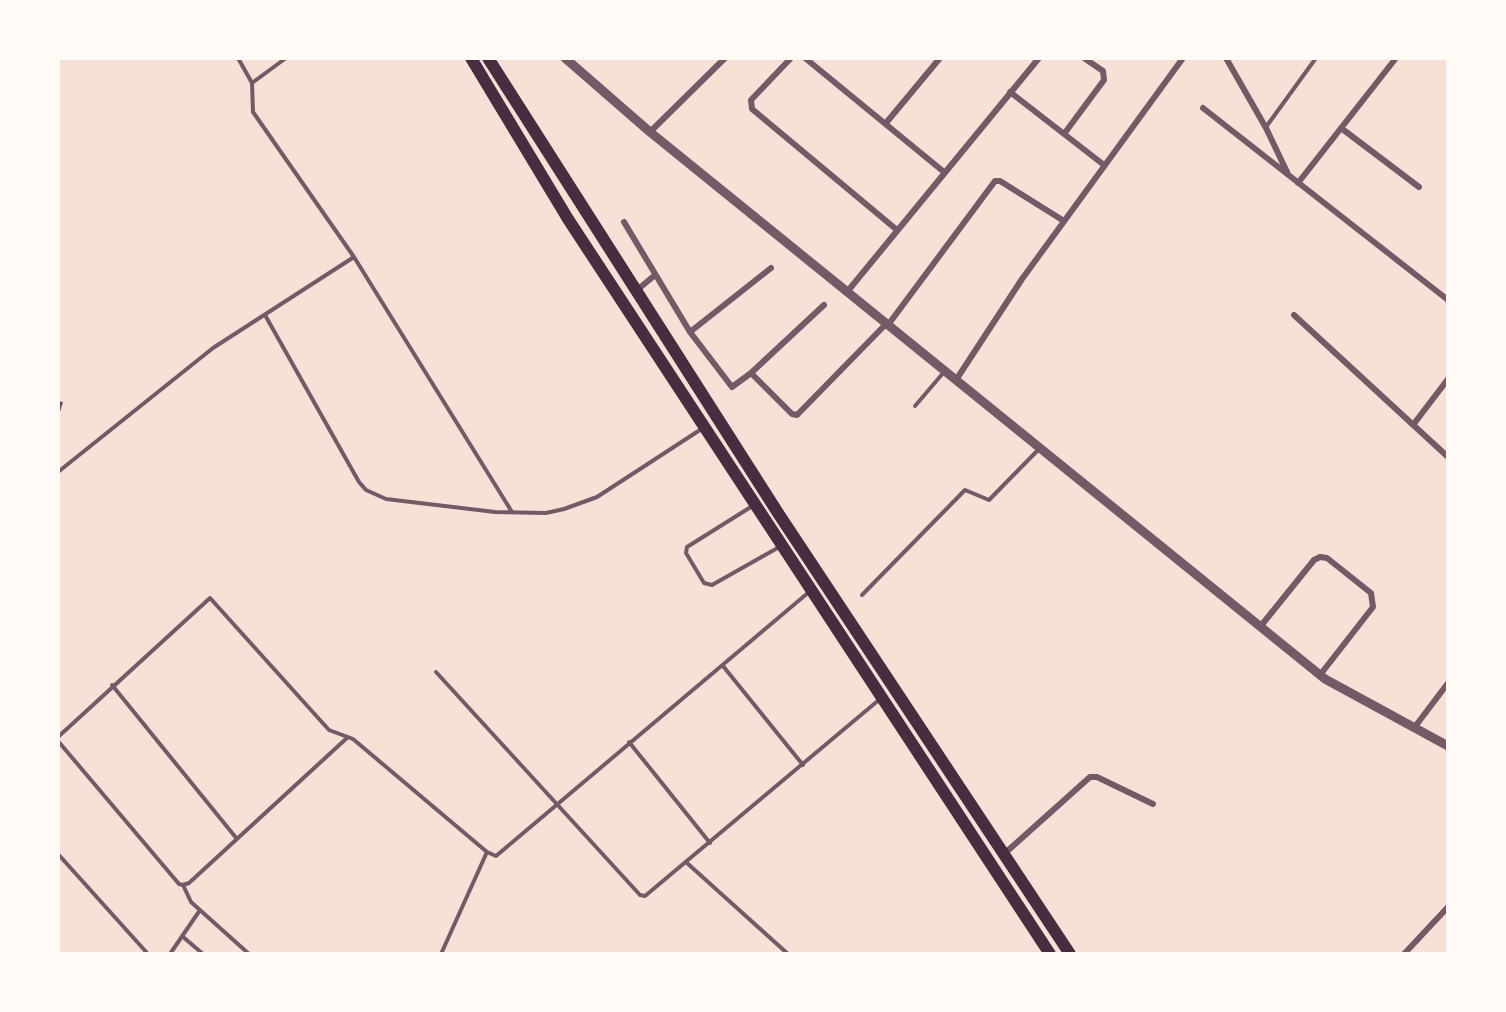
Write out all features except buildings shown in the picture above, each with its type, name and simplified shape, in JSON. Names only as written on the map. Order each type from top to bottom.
[{"type":"main road","points":[[471,58],[568,219],[813,589],[881,698],[1050,954]]},
{"type":"main road","points":[[488,58],[778,513],[1070,954]]},
{"type":"street","points":[[565,58],[650,132],[1320,675],[1448,746]]},
{"type":"street","points":[[650,132],[725,58]]},
{"type":"street","points":[[790,58],[751,100],[752,109],[897,230]]},
{"type":"street","points":[[805,58],[944,172]]},
{"type":"street","points":[[885,123],[940,58]]},
{"type":"street","points":[[847,292],[1039,58]]},
{"type":"street","points":[[1064,134],[1104,80],[1102,71],[1084,58]]},
{"type":"street","points":[[956,380],[1064,221],[1183,58]]},
{"type":"street","points":[[1226,58],[1266,128],[1289,177]]},
{"type":"street","points":[[1298,183],[1396,58]]},
{"type":"street","points":[[1010,92],[1104,165]]},
{"type":"street","points":[[1203,108],[1448,300]]},
{"type":"street","points":[[1341,128],[1419,187]]},
{"type":"street","points":[[751,373],[792,414],[797,415],[887,325],[995,181],[1000,181],[1064,221]]},
{"type":"street","points":[[624,222],[690,332],[729,386],[735,386],[751,373],[824,305]]},
{"type":"street","points":[[690,332],[771,268]]},
{"type":"street","points":[[635,291],[655,275]]},
{"type":"street","points":[[1294,315],[1448,457]]},
{"type":"street","points":[[1413,425],[1448,379]]},
{"type":"street","points":[[1260,627],[1314,560],[1320,557],[1327,558],[1371,593],[1373,607],[1320,675]]},
{"type":"street","points":[[1414,728],[1448,683]]},
{"type":"street","points":[[1004,855],[1083,780],[1090,777],[1097,777],[1153,804]]},
{"type":"street","points":[[1404,954],[1448,907]]},
{"type":"lane","points":[[238,58],[252,83],[253,112],[354,257],[512,512]]},
{"type":"lane","points":[[252,83],[286,58]]},
{"type":"lane","points":[[1266,128],[1316,58]]},
{"type":"lane","points":[[58,472],[213,348],[354,257]]},
{"type":"lane","points":[[264,315],[366,490],[386,499],[440,508],[512,512],[546,513],[581,505],[705,426]]},
{"type":"lane","points":[[915,406],[945,371]]},
{"type":"lane","points":[[862,596],[965,490],[989,500],[1040,448]]},
{"type":"lane","points":[[755,504],[687,547],[686,553],[704,583],[712,585],[782,545]]},
{"type":"lane","points":[[249,954],[191,902],[183,885],[171,875],[58,739],[112,685],[210,598],[329,730],[348,737],[487,852],[500,854],[555,804],[813,589]]},
{"type":"lane","points":[[723,666],[803,765]]},
{"type":"lane","points":[[436,672],[555,804],[640,895],[645,897],[881,698]]},
{"type":"lane","points":[[112,685],[237,839]]},
{"type":"lane","points":[[183,885],[237,839],[348,737]]},
{"type":"lane","points":[[629,742],[710,843]]},
{"type":"lane","points":[[441,954],[487,852]]},
{"type":"lane","points":[[58,854],[148,954]]},
{"type":"lane","points":[[687,863],[788,954]]},
{"type":"lane","points":[[170,954],[200,910]]},
{"type":"lane","points":[[182,936],[203,954]]}]
